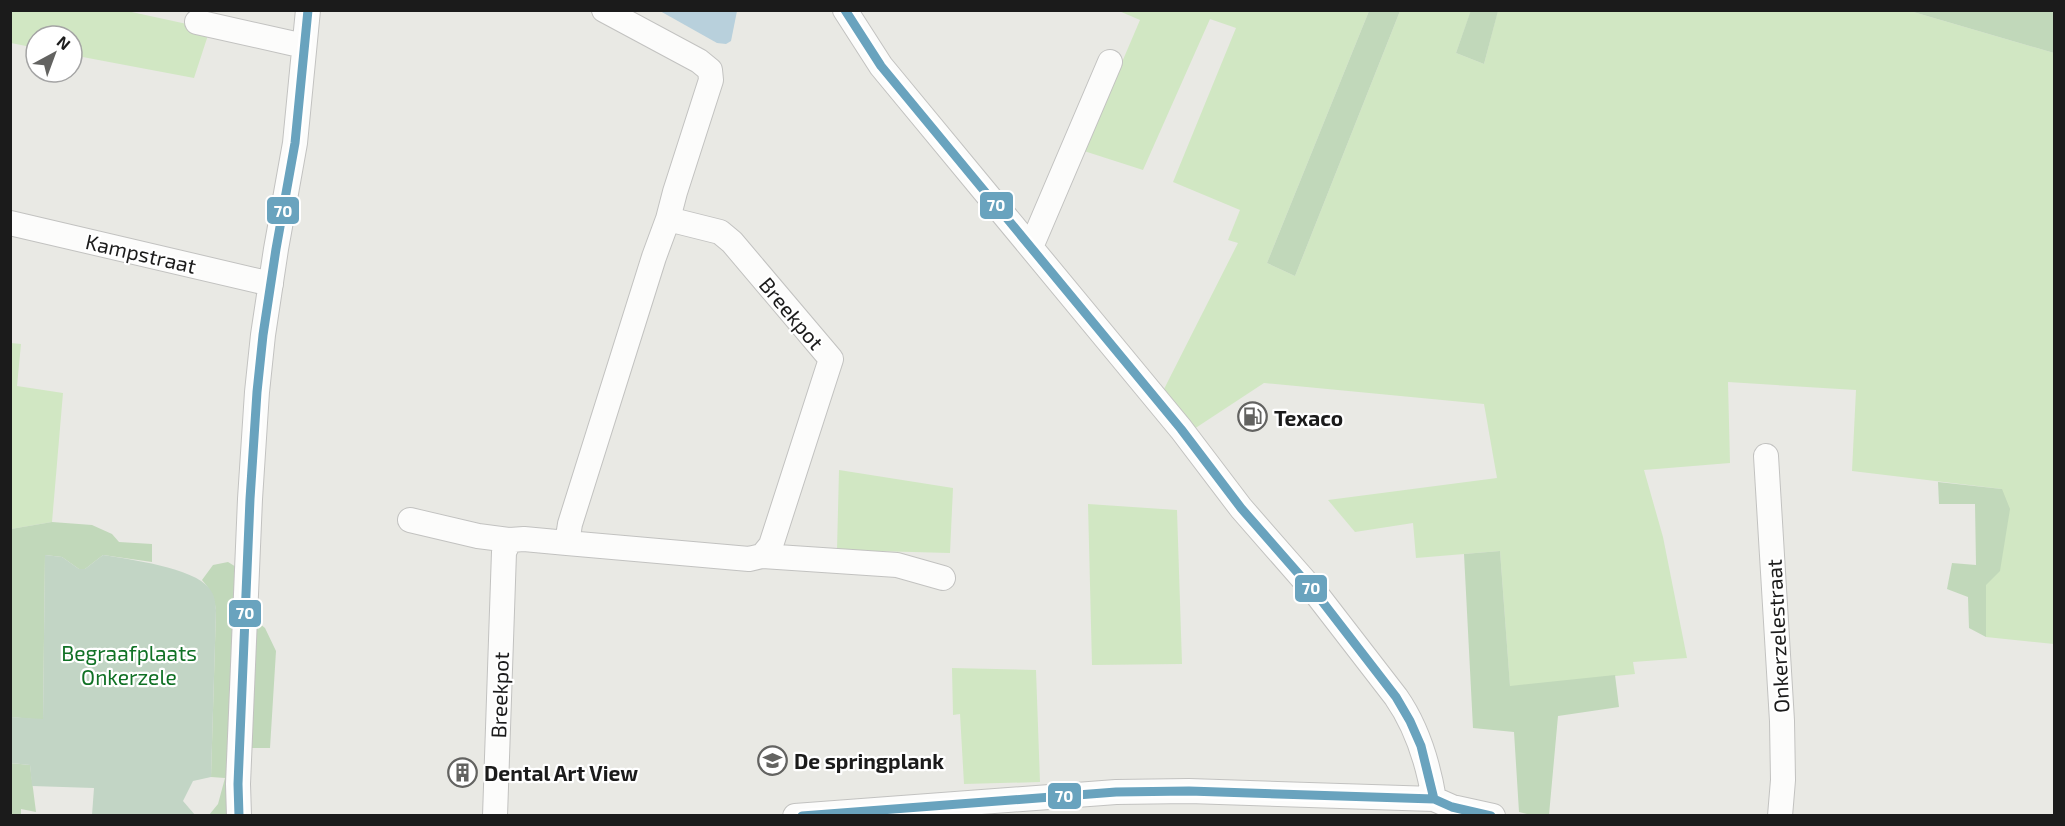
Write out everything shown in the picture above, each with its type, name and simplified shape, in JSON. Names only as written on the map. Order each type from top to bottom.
[{"type":"street","points":[[239,816],[238,784],[249,498],[257,392],[270,284],[295,143],[308,10]]},
{"type":"street","points":[[567,543],[570,524],[603,415],[711,80],[710,70],[699,61],[604,10]]},
{"type":"street","points":[[845,10],[881,66],[1181,429],[1241,508],[1318,596],[1401,704],[1420,742],[1434,799]]},
{"type":"street","points":[[197,22],[304,46]]},
{"type":"street","points":[[1031,247],[1110,62]]},
{"type":"street","name":"Breekpot","points":[[668,219],[720,232],[732,242],[831,359],[771,545],[762,556]]},
{"type":"street","name":"Kampstraat","points":[[10,223],[270,284]]},
{"type":"street","name":"Onkerzelestraat","points":[[1766,456],[1782,721],[1783,780],[1780,816]]},
{"type":"street","points":[[410,520],[478,536],[510,540],[524,539],[749,559],[762,556],[897,565],[943,578]]},
{"type":"street","name":"Breekpot","points":[[495,816],[504,552],[510,540]]},
{"type":"street","points":[[795,816],[1116,792],[1189,790],[1434,799],[1452,807],[1493,816]]},
{"type":"green space","points":[[1471,10],[1498,11],[1484,64],[1456,53]]},
{"type":"green space","points":[[1498,10],[1910,11],[2054,53],[2054,644],[1986,637],[1986,585],[2002,489],[1852,471],[1856,390],[1728,382],[1730,463],[1644,470],[1663,537],[1687,658],[1633,662],[1635,674],[1510,687],[1500,551],[1416,558],[1413,523],[1355,532],[1328,500],[1497,478],[1484,404],[1264,383],[1194,429],[1163,391],[1238,243],[1228,240],[1240,210],[1173,182],[1236,28],[1210,19],[1143,170],[1084,151],[1140,20],[1119,11],[1369,11],[1267,263],[1295,276],[1400,11],[1471,11],[1456,53],[1484,64]]},
{"type":"green space","points":[[10,11],[127,11],[210,29],[194,78],[84,57],[84,24],[24,24],[24,46],[11,43]]},
{"type":"green space","points":[[1369,11],[1400,11],[1295,276],[1267,263]]},
{"type":"green space","points":[[1910,11],[2054,11],[2054,53]]},
{"type":"green space","points":[[11,343],[21,344],[17,386],[63,393],[52,522],[11,529]]},
{"type":"green space","points":[[839,470],[953,488],[950,553],[837,550]]},
{"type":"green space","points":[[1938,482],[2002,489],[2010,509],[2000,571],[1986,585],[1986,637],[1969,628],[1968,597],[1947,589],[1952,563],[1976,565],[1975,504],[1939,504]]},
{"type":"green space","points":[[1088,504],[1177,510],[1182,664],[1092,665]]},
{"type":"green space","points":[[52,522],[92,525],[112,534],[119,542],[152,544],[152,562],[103,555],[85,569],[79,569],[62,557],[45,555],[43,720],[11,717],[11,529]]},
{"type":"green space","points":[[1500,551],[1510,686],[1615,675],[1619,707],[1558,716],[1549,815],[1519,812],[1514,732],[1473,728],[1464,554]]},
{"type":"green space","name":"Begraafplaats Onkerzele","points":[[45,555],[62,557],[79,569],[85,569],[103,555],[144,562],[190,575],[201,581],[211,591],[216,610],[211,777],[193,781],[183,801],[195,815],[92,815],[94,788],[32,786],[30,765],[11,763],[11,717],[43,719]]},
{"type":"green space","points":[[228,562],[241,570],[241,619],[259,623],[265,628],[276,651],[270,748],[250,748],[248,815],[209,815],[218,804],[225,778],[211,777],[216,610],[212,594],[202,580],[213,565]]},
{"type":"green space","points":[[952,668],[1036,670],[1040,782],[964,784],[960,714],[953,715]]},
{"type":"green space","points":[[10,763],[30,765],[36,812],[21,809],[21,815],[11,815]]},
{"type":"water","points":[[660,11],[737,11],[731,41],[726,44],[717,43]]},
{"type":"transit line","name":"70","points":[[239,816],[238,784],[250,499],[257,392],[276,249],[295,143],[308,10]]},
{"type":"transit line","name":"70","points":[[845,10],[881,66],[1181,429],[1241,508],[1318,596],[1396,697],[1421,746],[1434,799]]},
{"type":"transit line","name":"70","points":[[802,816],[1116,792],[1189,791],[1434,799],[1452,807],[1491,816]]},
{"type":"place","name":"Texaco","points":[[1253,417]]},
{"type":"place","name":"De springplank","points":[[773,760]]},
{"type":"place","name":"Dental Art View","points":[[463,772]]}]
